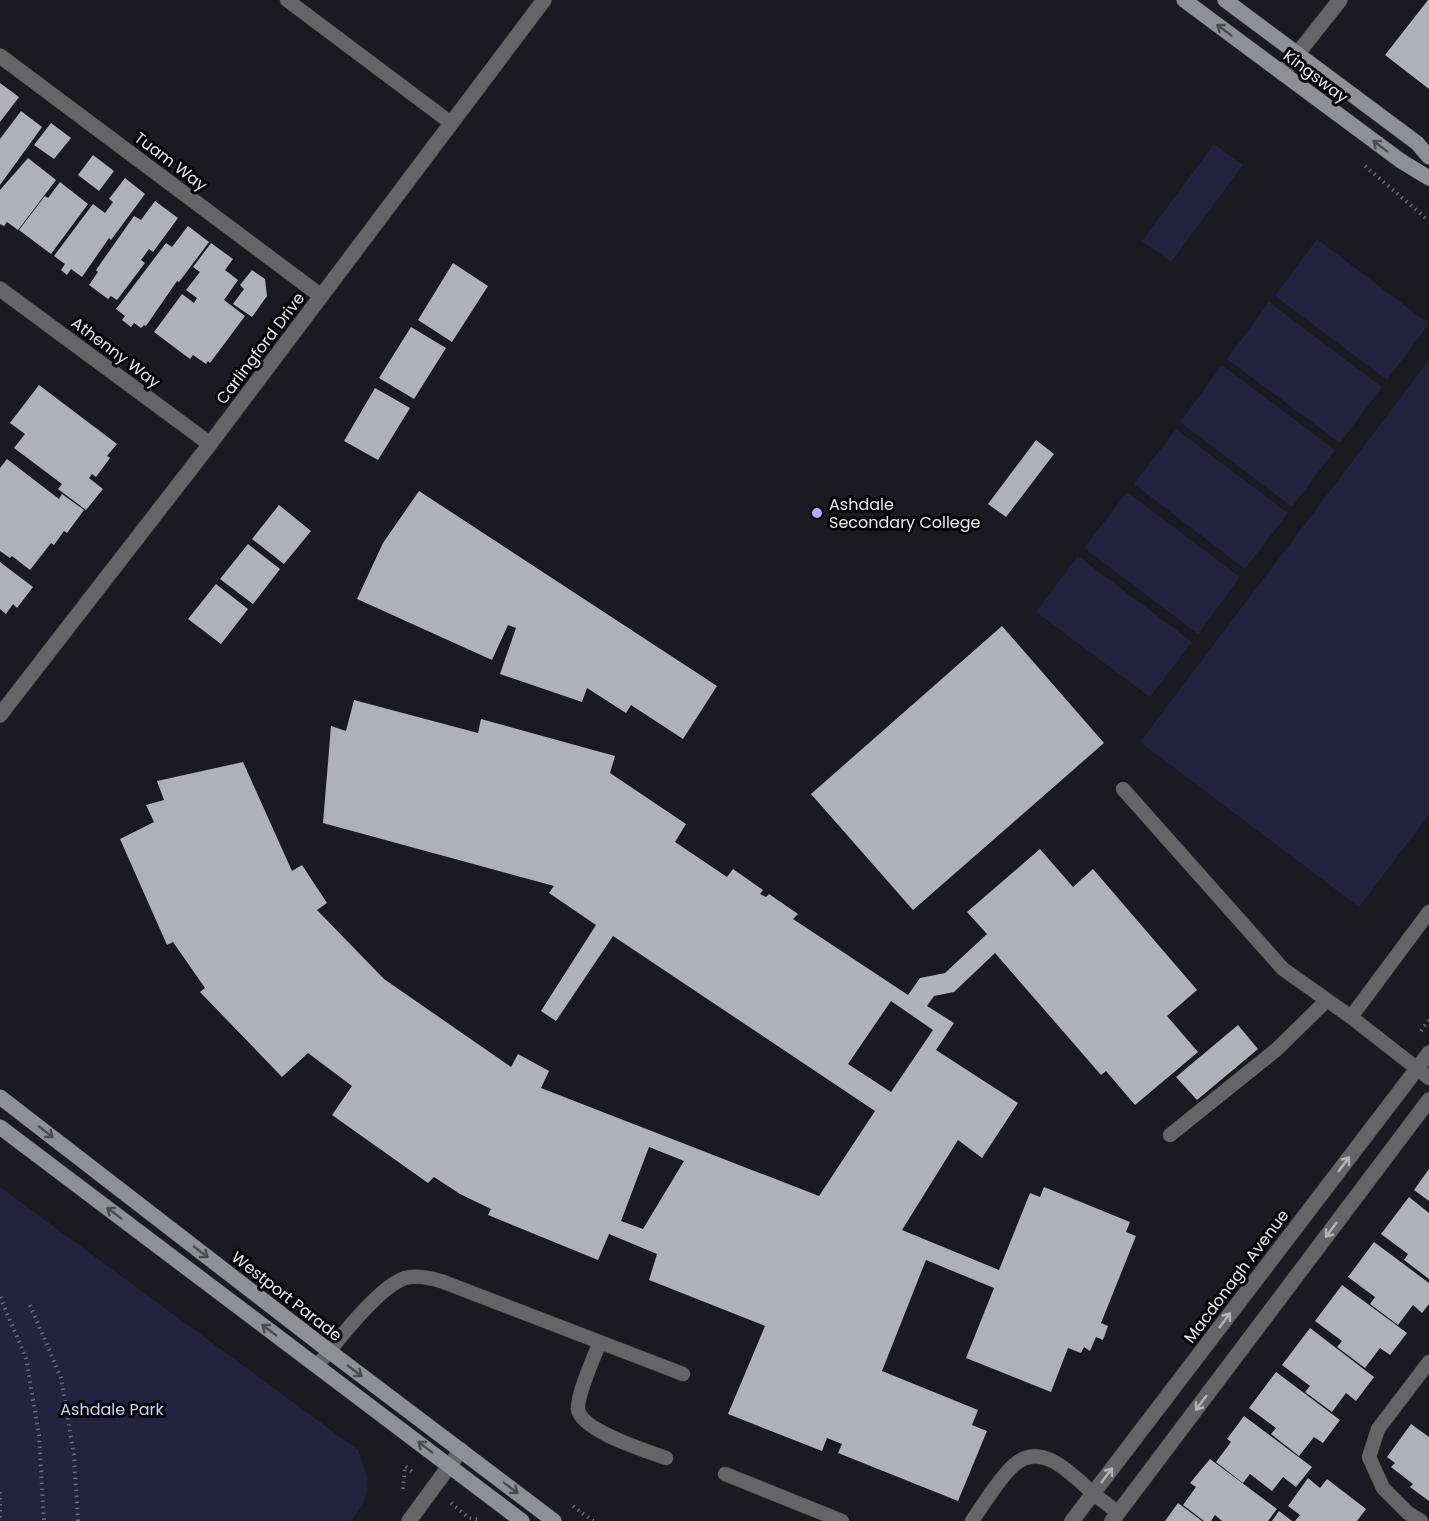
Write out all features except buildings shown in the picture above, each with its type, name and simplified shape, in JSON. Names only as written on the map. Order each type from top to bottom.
[{"type":"street","name":"Carlingford Drive","points":[[0,715],[210,444],[544,0]]},
{"type":"street","name":"Kingsway","points":[[1184,0],[1401,161],[1429,178]]},
{"type":"street","name":"Kingsway","points":[[1225,0],[1417,143],[1429,157]]},
{"type":"street","points":[[1282,73],[1340,0]]},
{"type":"street","name":"Tuam Way","points":[[0,56],[321,296]]},
{"type":"street","name":"Athenny Way","points":[[0,289],[210,444]]},
{"type":"street","name":"Macdonagh Avenue","points":[[1072,1521],[1423,1073],[1429,1053]]},
{"type":"street","name":"Westport Parade","points":[[0,1097],[554,1521]]},
{"type":"street","points":[[1115,1517],[1429,1100]]},
{"type":"street","points":[[0,1127],[522,1521]]},
{"type":"street","points":[[409,1521],[460,1450]]},
{"type":"lane","points":[[287,0],[451,123]]},
{"type":"lane","points":[[1124,789],[1283,969],[1423,1073]]},
{"type":"lane","points":[[1350,1017],[1429,912]]},
{"type":"lane","points":[[1170,1135],[1276,1050],[1327,1000]]},
{"type":"lane","points":[[316,1366],[382,1291],[406,1278],[421,1276],[441,1281],[682,1374]]},
{"type":"lane","points":[[600,1342],[579,1400],[578,1411],[583,1420],[595,1429],[666,1458]]},
{"type":"lane","points":[[1421,1521],[1404,1517],[1383,1488],[1368,1457],[1378,1429],[1429,1362]]},
{"type":"lane","points":[[972,1521],[1012,1466],[1021,1459],[1034,1456],[1049,1459],[1063,1467],[1093,1493],[1115,1517]]},
{"type":"lane","points":[[725,1474],[842,1521]]},
{"type":"path","points":[[0,1297],[26,1358],[39,1435],[44,1521]]},
{"type":"path","points":[[30,1305],[61,1378],[74,1456],[78,1521]]},
{"type":"path","points":[[0,1492],[0,1521]]},
{"type":"green space","points":[[1214,144],[1243,165],[1171,262],[1142,241]]},
{"type":"green space","points":[[1317,239],[1429,324],[1387,380],[1275,296]]},
{"type":"green space","points":[[1269,302],[1382,387],[1340,443],[1227,359]]},
{"type":"green space","points":[[1429,360],[1429,815],[1359,907],[1140,742]]},
{"type":"green space","points":[[1222,365],[1335,450],[1292,507],[1180,422]]},
{"type":"green space","points":[[1176,429],[1288,513],[1245,569],[1134,484]]},
{"type":"green space","points":[[1127,492],[1240,577],[1198,634],[1084,548]]},
{"type":"green space","points":[[1078,556],[1192,642],[1150,697],[1036,612]]},
{"type":"green space","name":"Ashdale Park","points":[[0,1187],[358,1450],[368,1487],[363,1502],[351,1521],[0,1521]]},
{"type":"place","name":"Ashdale Secondary College","points":[[817,513]]}]
